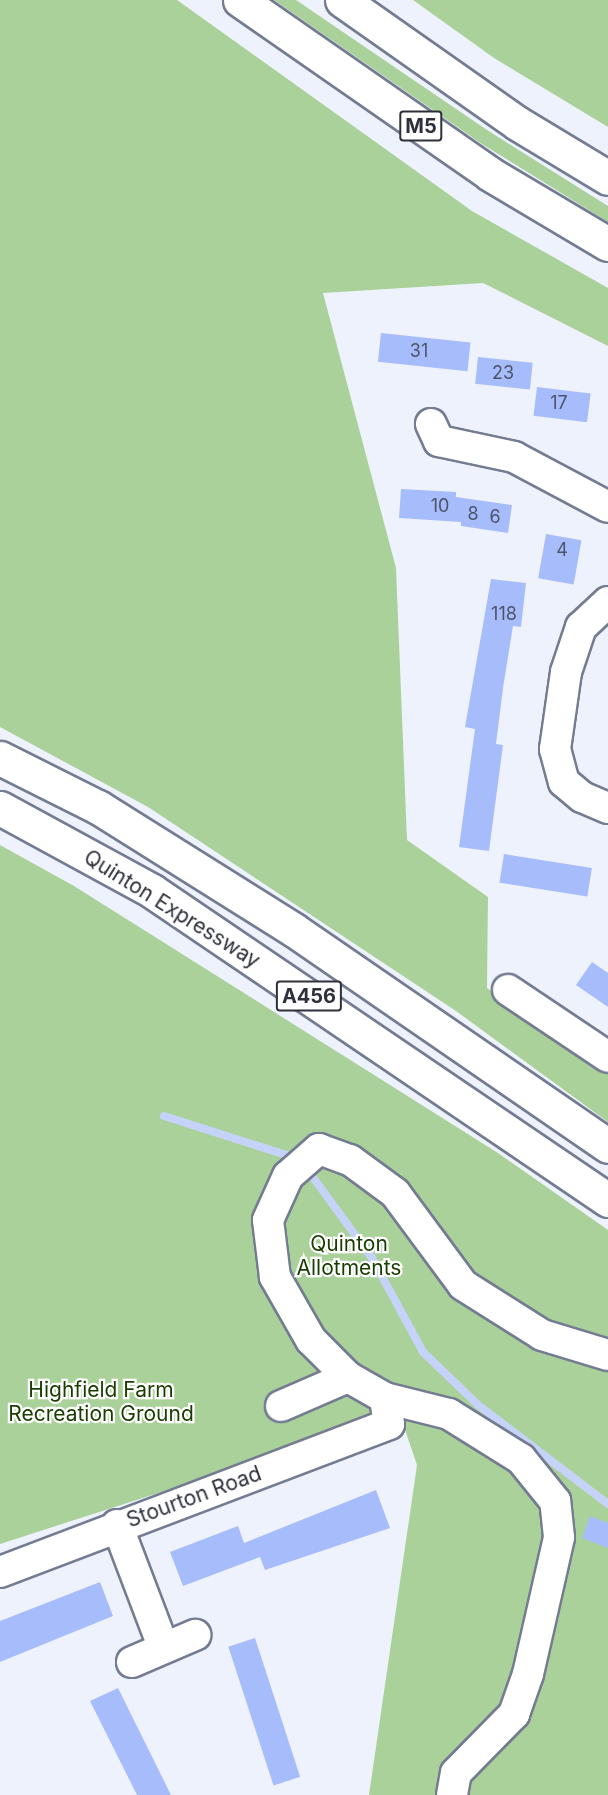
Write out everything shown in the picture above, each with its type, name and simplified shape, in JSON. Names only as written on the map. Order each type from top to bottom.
[{"type":"highway","name":"M5","points":[[240,0],[490,174],[608,243]]},
{"type":"highway","name":"M5","points":[[342,0],[517,123],[608,178]]},
{"type":"highway","name":"A456","points":[[0,758],[98,807],[284,924],[608,1146]]},
{"type":"highway","name":"Quinton Expressway","points":[[0,808],[152,891],[608,1200]]},
{"type":"street","points":[[430,424],[439,441],[514,457],[608,507]]},
{"type":"street","points":[[608,602],[581,627],[566,672],[555,749],[564,782],[582,797],[608,807]]},
{"type":"street","points":[[508,990],[608,1057]]},
{"type":"street","points":[[452,1795],[456,1773],[514,1714],[528,1674],[559,1537],[555,1501],[521,1459],[449,1414],[387,1411],[311,1340],[275,1277],[268,1220],[288,1176],[319,1149],[350,1160],[395,1193],[471,1290],[542,1335],[608,1355]]},
{"type":"street","points":[[281,1406],[348,1377]]},
{"type":"street","name":"Stourton Road","points":[[0,1572],[387,1411]]},
{"type":"street","points":[[117,1525],[163,1646]]},
{"type":"street","points":[[132,1662],[163,1646],[195,1635]]},
{"type":"green space","points":[[0,0],[177,0],[472,211],[608,288],[608,346],[483,283],[323,293],[396,568],[407,840],[488,897],[487,988],[608,1073],[608,1122],[456,1011],[148,807],[0,727]]},
{"type":"green space","points":[[274,0],[296,0],[487,130],[608,206],[608,222],[482,144]]},
{"type":"green space","points":[[413,0],[608,0],[608,127],[494,58]]},
{"type":"green space","name":"Quinton Allotments","points":[[0,845],[74,886],[498,1153],[608,1230],[608,1795],[369,1795],[417,1465],[400,1415],[0,1544]]},
{"type":"building","points":[[381,333],[471,342],[467,371],[378,362]]},
{"type":"building","points":[[478,357],[533,363],[530,390],[475,384]]},
{"type":"building","points":[[537,387],[591,394],[587,422],[533,416]]},
{"type":"building","points":[[401,489],[456,492],[456,497],[512,505],[508,533],[461,526],[461,522],[399,518]]},
{"type":"building","points":[[546,534],[581,540],[574,585],[538,578]]},
{"type":"building","points":[[491,579],[526,583],[521,627],[513,626],[503,688],[496,744],[503,745],[489,851],[459,847],[475,729],[465,727]]},
{"type":"building","points":[[504,854],[592,868],[587,897],[499,883]]},
{"type":"building","points":[[592,962],[608,973],[608,1007],[576,985]]},
{"type":"building","points":[[376,1490],[390,1528],[265,1570],[260,1557],[183,1586],[170,1552],[238,1526],[244,1543]]},
{"type":"building","points":[[590,1516],[608,1523],[608,1548],[582,1538]]},
{"type":"building","points":[[100,1582],[113,1616],[0,1662],[0,1621]]},
{"type":"building","points":[[255,1638],[300,1777],[273,1786],[228,1647]]},
{"type":"building","points":[[118,1688],[171,1795],[137,1795],[90,1701]]},
{"type":"waterway","points":[[164,1116],[299,1159]]},
{"type":"waterway","points":[[307,1169],[372,1258],[423,1352],[478,1405],[608,1504]]},
{"type":"park label","name":"Highfield Farm Recreation Ground","points":[[101,1402]]}]
